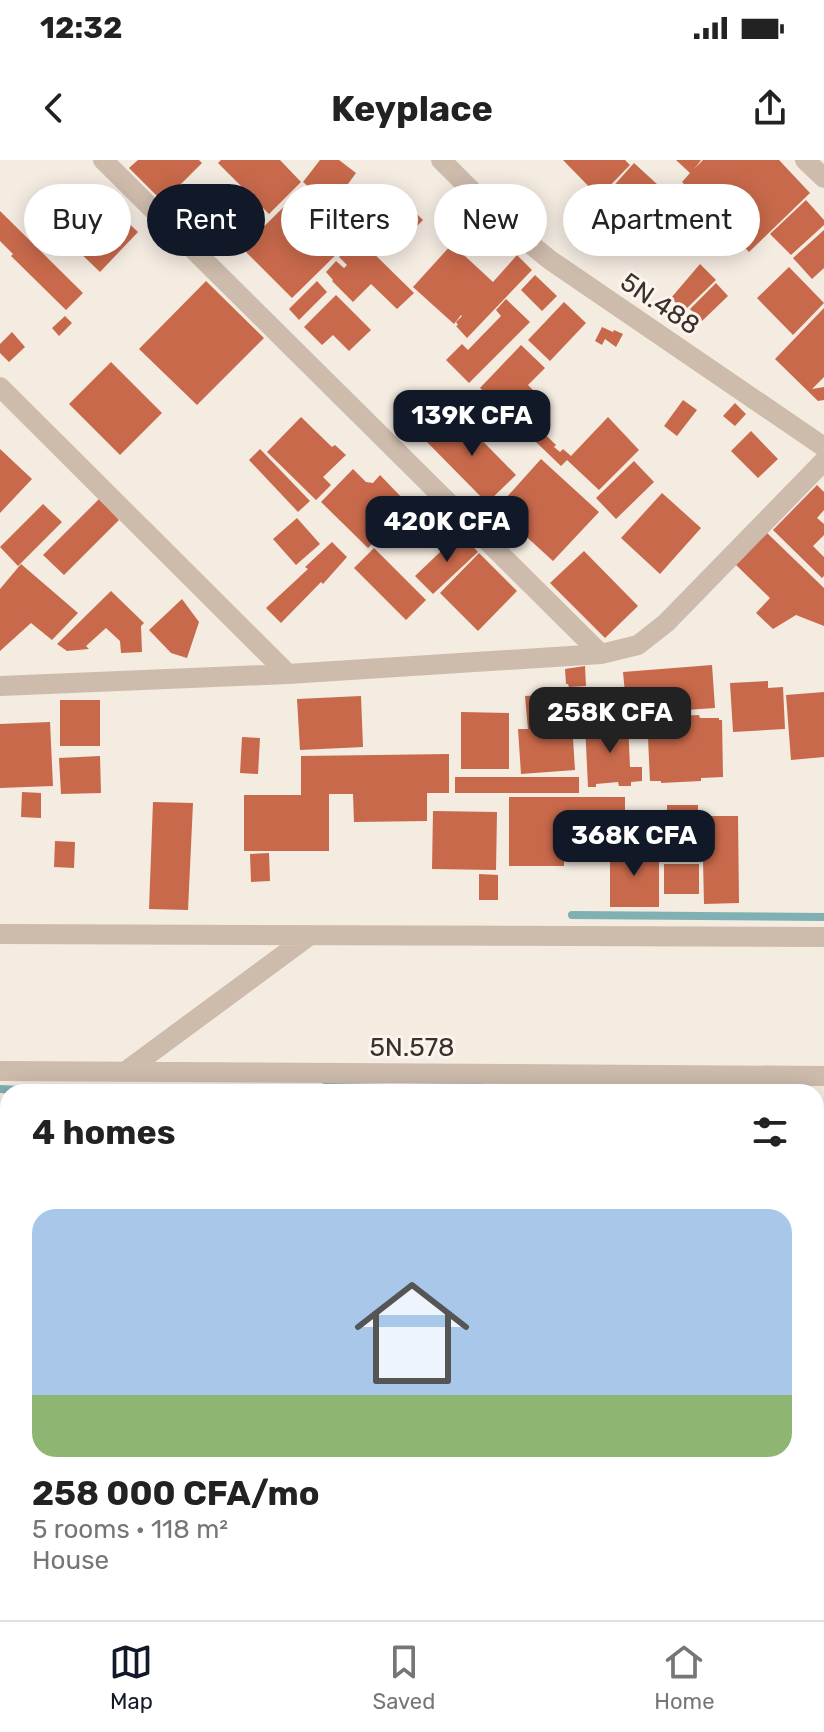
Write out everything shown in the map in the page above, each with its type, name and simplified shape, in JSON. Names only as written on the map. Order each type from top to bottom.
[{"type":"street","points":[[103,160],[601,654]]},
{"type":"street","name":"5N.488","points":[[441,160],[503,222],[550,260],[824,447]]},
{"type":"street","points":[[805,160],[824,178]]},
{"type":"street","points":[[0,387],[288,674]]},
{"type":"street","points":[[0,686],[288,674],[601,654],[638,645],[666,623],[824,461]]},
{"type":"street","points":[[0,934],[824,937]]},
{"type":"street","points":[[126,1071],[309,936]]},
{"type":"street","name":"5N.578","points":[[0,1071],[824,1076]]},
{"type":"building","points":[[138,160],[199,160],[202,163],[181,184],[147,186],[129,168]]},
{"type":"building","points":[[221,160],[280,160],[301,182],[281,184],[281,202],[269,214],[265,210],[265,184],[239,184],[218,163]]},
{"type":"building","points":[[320,160],[339,160],[356,173],[348,184],[303,182]]},
{"type":"building","points":[[563,160],[625,160],[630,165],[612,184],[586,184]]},
{"type":"building","points":[[676,160],[701,160],[695,168],[703,160],[779,160],[810,193],[760,241],[760,184],[684,184],[682,182],[690,173]]},
{"type":"building","points":[[634,163],[657,184],[615,184]]},
{"type":"building","points":[[806,200],[824,220],[824,225],[791,255],[770,234]]},
{"type":"building","points":[[281,210],[281,256],[335,256],[292,298],[250,256],[265,256],[265,225]]},
{"type":"building","points":[[0,211],[24,235],[24,256],[46,256],[83,293],[66,310],[11,256],[13,254],[0,241]]},
{"type":"building","points":[[131,225],[138,232],[131,239]]},
{"type":"building","points":[[824,230],[824,268],[812,279],[793,258]]},
{"type":"building","points":[[83,256],[115,256],[100,272]]},
{"type":"building","points":[[376,256],[414,293],[397,309],[371,284],[353,302],[326,272],[336,261],[344,268],[347,265],[339,257]]},
{"type":"building","points":[[441,256],[465,256],[493,282],[516,256],[532,270],[467,338],[456,326],[461,315],[454,324],[413,287]]},
{"type":"building","points":[[700,264],[716,280],[684,311],[671,298]]},
{"type":"building","points":[[789,267],[824,303],[793,335],[757,298]]},
{"type":"building","points":[[535,275],[557,296],[542,311],[521,290]]},
{"type":"building","points":[[206,281],[264,338],[197,405],[139,349]]},
{"type":"building","points":[[317,281],[327,292],[299,320],[289,309]]},
{"type":"building","points":[[716,283],[728,296],[702,321],[690,309]]},
{"type":"building","points":[[336,295],[371,330],[349,351],[333,335],[322,345],[304,327]]},
{"type":"building","points":[[506,299],[530,322],[469,383],[446,360],[462,344],[468,350],[501,316],[496,310]]},
{"type":"building","points":[[564,302],[586,323],[550,361],[528,340]]},
{"type":"building","points":[[824,308],[824,377],[812,389],[824,387],[824,400],[818,401],[775,359]]},
{"type":"building","points":[[65,316],[72,323],[59,336],[52,328]]},
{"type":"building","points":[[602,327],[623,334],[616,347],[605,339],[602,345],[595,341]]},
{"type":"building","points":[[12,332],[25,347],[9,362],[0,353],[0,344]]},
{"type":"building","points":[[521,345],[545,368],[528,385],[539,396],[523,413],[512,402],[504,411],[480,388]]},
{"type":"building","points":[[111,362],[162,413],[120,455],[69,404]]},
{"type":"building","points":[[683,400],[697,410],[677,436],[664,426]]},
{"type":"building","points":[[735,403],[746,414],[735,426],[723,416]]},
{"type":"building","points":[[521,411],[556,445],[554,447],[560,452],[563,449],[571,456],[608,417],[639,450],[599,490],[567,460],[561,466],[513,420]]},
{"type":"building","points":[[456,414],[516,475],[487,503],[427,442]]},
{"type":"building","points":[[301,417],[332,447],[335,445],[346,455],[323,477],[331,485],[316,500],[267,452]]},
{"type":"building","points":[[751,431],[778,459],[758,478],[731,451]]},
{"type":"building","points":[[0,449],[32,479],[0,513]]},
{"type":"building","points":[[260,449],[310,501],[298,512],[249,460]]},
{"type":"building","points":[[541,459],[599,512],[553,561],[496,509]]},
{"type":"building","points":[[634,461],[654,482],[616,519],[596,498]]},
{"type":"building","points":[[353,469],[366,482],[373,483],[380,475],[406,502],[404,505],[408,509],[368,548],[321,502]]},
{"type":"building","points":[[817,485],[824,492],[824,510],[817,518],[824,524],[824,535],[813,546],[824,557],[822,578],[773,530]]},
{"type":"building","points":[[662,493],[701,528],[660,574],[621,538]]},
{"type":"building","points":[[99,499],[119,520],[64,575],[43,555]]},
{"type":"building","points":[[43,504],[62,522],[18,566],[0,547]]},
{"type":"building","points":[[297,518],[320,544],[296,565],[273,539]]},
{"type":"building","points":[[765,531],[824,588],[824,626],[796,615],[773,629],[756,613],[770,598],[734,563]]},
{"type":"building","points":[[460,533],[478,552],[433,594],[415,576]]},
{"type":"building","points":[[332,542],[347,557],[281,623],[266,608]]},
{"type":"building","points":[[374,548],[426,600],[406,620],[354,568]]},
{"type":"building","points":[[584,551],[638,606],[605,638],[550,583]]},
{"type":"building","points":[[479,553],[517,591],[478,631],[440,593]]},
{"type":"building","points":[[21,564],[78,613],[52,640],[31,623],[0,651],[0,589]]},
{"type":"building","points":[[111,591],[144,623],[141,626],[142,652],[121,653],[120,641],[106,628],[86,646],[89,649],[67,651],[57,644]]},
{"type":"building","points":[[182,599],[199,622],[187,658],[171,653],[149,630]]},
{"type":"building","points":[[712,665],[715,708],[627,714],[623,672]]},
{"type":"building","points":[[585,666],[586,686],[569,687],[565,669]]},
{"type":"building","points":[[768,681],[768,688],[783,687],[785,729],[733,732],[730,683]]},
{"type":"building","points":[[824,692],[824,757],[791,760],[786,695]]},
{"type":"building","points":[[575,693],[577,723],[572,723],[575,770],[521,774],[518,729],[528,729],[525,696]]},
{"type":"building","points":[[361,696],[363,747],[300,750],[297,699]]},
{"type":"building","points":[[60,700],[100,700],[100,746],[60,746]]},
{"type":"building","points":[[461,712],[509,713],[509,769],[461,769]]},
{"type":"building","points":[[699,715],[700,718],[722,720],[723,777],[701,778],[701,781],[650,781],[648,738],[659,738],[658,717]]},
{"type":"building","points":[[50,722],[53,786],[0,788],[0,724]]},
{"type":"building","points":[[628,722],[630,767],[642,767],[642,781],[631,782],[631,786],[619,786],[618,782],[588,787],[585,724]]},
{"type":"building","points":[[242,737],[260,738],[258,774],[240,773]]},
{"type":"building","points":[[449,754],[449,793],[427,793],[427,821],[354,822],[353,794],[329,794],[329,851],[244,851],[244,795],[301,795],[301,756]]},
{"type":"building","points":[[100,756],[101,793],[61,794],[59,758]]},
{"type":"building","points":[[455,777],[579,777],[579,793],[455,793]]},
{"type":"building","points":[[22,792],[41,793],[41,818],[21,817]]},
{"type":"building","points":[[509,797],[625,797],[625,839],[565,839],[564,866],[509,866]]},
{"type":"building","points":[[153,802],[193,803],[188,910],[149,909]]},
{"type":"building","points":[[667,805],[698,805],[698,845],[667,845]]},
{"type":"building","points":[[433,811],[497,812],[496,870],[432,869]]},
{"type":"building","points":[[702,816],[738,816],[739,903],[704,904]]},
{"type":"building","points":[[55,841],[75,842],[74,868],[54,867]]},
{"type":"building","points":[[610,850],[659,850],[659,907],[610,907]]},
{"type":"building","points":[[269,853],[270,881],[251,882],[250,854]]},
{"type":"building","points":[[664,864],[699,864],[699,894],[664,894]]},
{"type":"building","points":[[479,874],[498,875],[498,900],[479,900]]},
{"type":"waterway","points":[[572,915],[824,917]]}]
